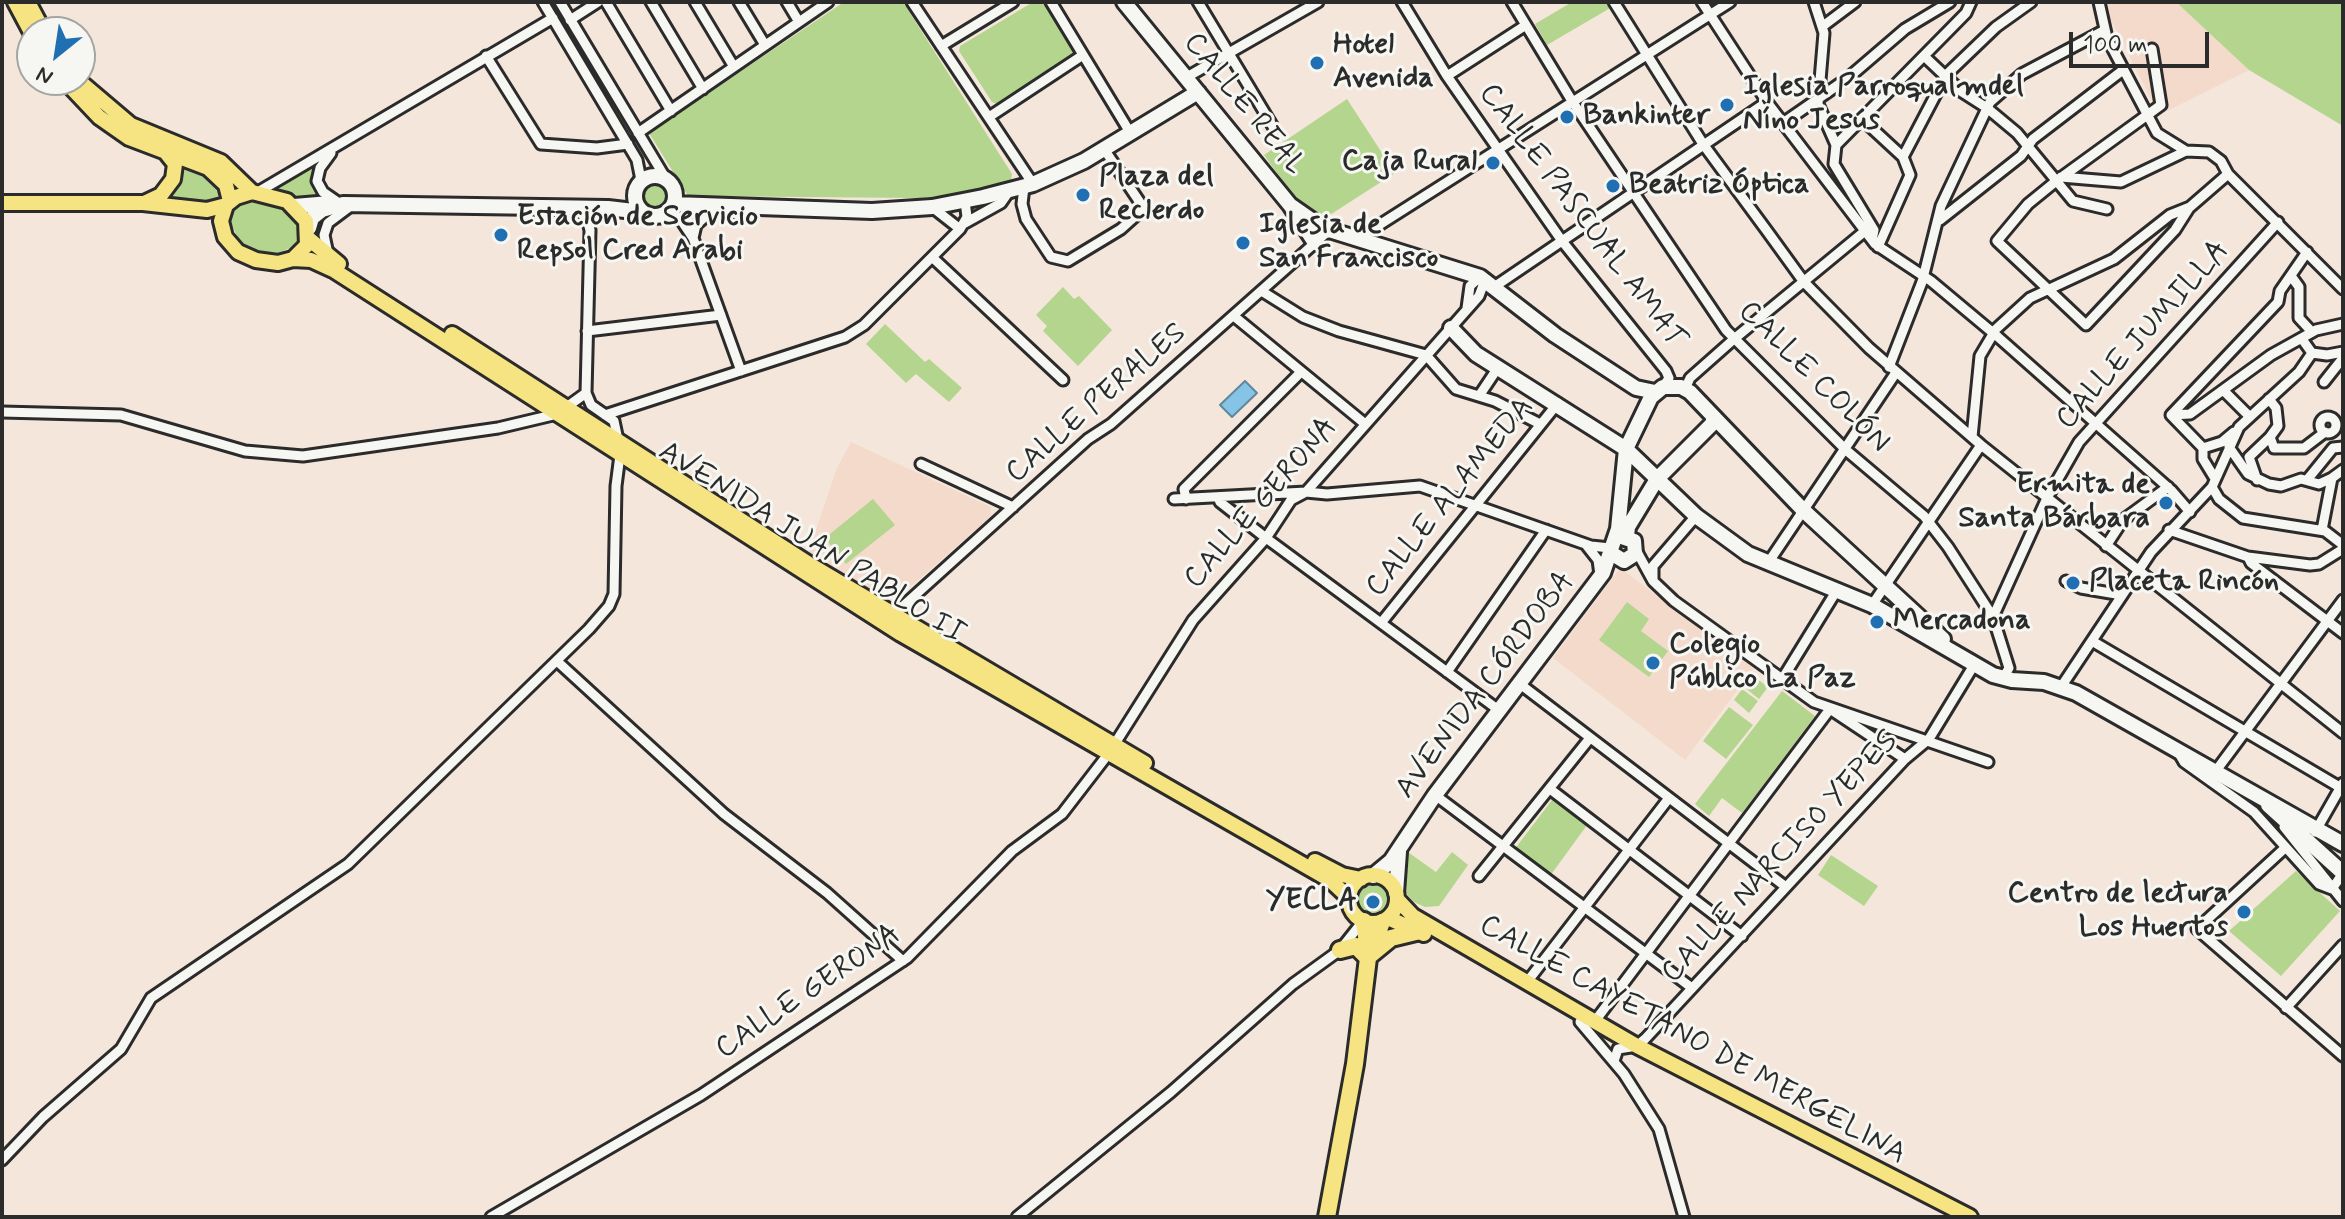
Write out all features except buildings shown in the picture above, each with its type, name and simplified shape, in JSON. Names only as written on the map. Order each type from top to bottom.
[{"type":"highway","points":[[1360,919],[1368,958]]},
{"type":"highway","points":[[1327,1217],[1355,1064],[1368,958],[1385,920]]},
{"type":"highway","points":[[1368,958],[1391,938],[1420,931]]},
{"type":"highway","points":[[1340,950],[1356,946],[1368,958]]},
{"type":"main road","name":"CALLE REAL","points":[[1124,2],[1290,205]]},
{"type":"main road","points":[[96,95],[131,125],[221,162],[255,192],[294,206],[576,207],[635,211],[653,216],[669,209],[761,207],[872,211],[932,207],[965,201],[1023,187],[1104,149],[1198,92]]},
{"type":"main road","points":[[80,96],[106,122],[129,138],[202,165],[216,174],[226,185],[228,203],[222,229]]},
{"type":"main road","points":[[143,203],[161,195],[173,179],[175,164],[167,154]]},
{"type":"main road","points":[[608,208],[656,175],[666,179],[674,189],[669,209]]},
{"type":"main road","points":[[635,211],[638,186]]},
{"type":"main road","points":[[2,203],[143,203],[215,210],[255,192]]},
{"type":"main road","points":[[192,210],[222,229],[230,245],[246,257],[267,263],[293,259],[304,250],[312,218],[322,210],[343,204]]},
{"type":"main road","points":[[1290,205],[1316,225],[1486,281],[1555,335],[1636,388],[1659,390],[1688,383],[1714,417],[1804,511],[1961,656]]},
{"type":"main road","points":[[1290,205],[1315,243]]},
{"type":"main road","points":[[294,206],[309,233]]},
{"type":"main road","name":"AVENIDA JUAN PABLO II","points":[[309,233],[329,257],[901,634],[1112,749]]},
{"type":"main road","name":"AVENIDA JUAN PABLO II","points":[[293,259],[311,260],[335,271],[563,411]]},
{"type":"main road","points":[[1451,328],[1472,350],[1626,449],[1696,516],[1735,546],[1768,563],[1872,605],[1974,665],[2003,678],[2061,687],[2338,842],[2333,854],[2343,873]]},
{"type":"main road","points":[[1624,550],[1626,449],[1659,390]]},
{"type":"main road","points":[[1624,550],[1627,529],[1657,479],[1712,424],[1714,417]]},
{"type":"main road","name":"AVENIDA JUAN PABLO II","points":[[619,448],[1112,749],[1310,864]]},
{"type":"main road","name":"AVENIDA CÓRDOBA","points":[[1367,877],[1385,867],[1400,848],[1435,795],[1624,550]]},
{"type":"main road","points":[[2264,798],[2279,817],[2343,873]]},
{"type":"main road","points":[[1310,864],[1339,887],[1360,919],[1385,920],[1396,896],[1400,848]]},
{"type":"main road","points":[[1310,864],[1342,875],[1386,879],[1396,896]]},
{"type":"main road","points":[[1349,898],[1353,887],[1367,877]]},
{"type":"main road","name":"CALLE CAYETANO DE MERGELINA","points":[[1396,896],[1413,916],[1587,1021]]},
{"type":"main road","name":"CALLE CAYETANO DE MERGELINA","points":[[1385,920],[1420,931],[1951,1217]]},
{"type":"main road","name":"CALLE CAYETANO DE MERGELINA","points":[[1631,1046],[1970,1217]]},
{"type":"street","points":[[543,2],[637,160],[638,186]]},
{"type":"street","points":[[560,2],[666,179]]},
{"type":"street","points":[[570,20],[598,2]]},
{"type":"street","points":[[606,2],[671,111]]},
{"type":"street","points":[[651,2],[703,89]]},
{"type":"street","points":[[695,2],[734,67]]},
{"type":"street","points":[[739,2],[765,45]]},
{"type":"street","points":[[787,2],[799,22]]},
{"type":"street","points":[[638,133],[828,2]]},
{"type":"street","points":[[912,2],[989,117],[1023,187],[1022,204],[1026,219],[1051,257],[1068,261],[1121,229],[1141,211],[1141,204],[1104,149]]},
{"type":"street","points":[[941,46],[1013,2]]},
{"type":"street","points":[[1051,2],[1131,134]]},
{"type":"street","points":[[1198,2],[1275,130]]},
{"type":"street","points":[[1187,77],[1304,5],[1318,2]]},
{"type":"street","name":"CALLE PASCUAL AMAT","points":[[1402,2],[1447,76],[1562,241],[1666,371],[1669,378],[1659,390]]},
{"type":"street","name":"CALLE COLÓN","points":[[1512,2],[1633,194],[1734,339],[1846,450],[1929,521],[1993,617],[2007,659]]},
{"type":"street","points":[[1614,2],[1703,144],[1804,282],[1892,370],[1981,445],[2343,733]]},
{"type":"street","points":[[1702,2],[1767,102],[1875,244],[1922,275],[1993,334],[2168,487],[2190,512]]},
{"type":"street","points":[[1363,240],[1365,234],[1730,2]]},
{"type":"street","points":[[1814,2],[1823,26],[1817,99],[1836,145],[1834,164],[1874,230],[1875,244]]},
{"type":"street","points":[[1823,26],[1855,2]]},
{"type":"street","points":[[1783,123],[1905,29],[1950,2]]},
{"type":"street","points":[[1836,145],[1966,13],[1971,2]]},
{"type":"street","points":[[2006,2],[2014,13]]},
{"type":"street","points":[[1903,157],[1945,77],[1987,34],[2031,2]]},
{"type":"street","points":[[2099,2],[2105,30],[2123,70],[2150,113],[2157,133],[2186,151]]},
{"type":"street","points":[[255,192],[337,147],[553,18]]},
{"type":"street","points":[[1447,76],[1526,25]]},
{"type":"street","points":[[1940,220],[1941,206],[1998,91],[2105,30]]},
{"type":"street","points":[[2152,49],[2163,102],[2028,204],[1997,239],[2047,292],[2088,324],[2175,230],[2190,207],[2228,174]]},
{"type":"street","points":[[989,117],[1083,55]]},
{"type":"street","points":[[486,56],[541,144],[597,148],[628,144]]},
{"type":"street","points":[[1924,56],[1945,77],[2017,133],[2073,201],[2107,209]]},
{"type":"street","points":[[1768,563],[1846,450],[1892,370],[1922,275],[1930,238],[1940,220],[1991,182],[2028,148],[2031,140],[2123,70]]},
{"type":"street","points":[[1486,281],[1562,241],[1767,102]]},
{"type":"street","points":[[1863,120],[1903,157],[1910,175],[1875,244]]},
{"type":"street","points":[[337,147],[320,168],[317,181],[328,197],[343,204]]},
{"type":"street","points":[[2058,180],[2121,182],[2186,151],[2209,152],[2343,289]]},
{"type":"street","points":[[605,415],[845,337],[864,325],[962,226],[1023,187]]},
{"type":"street","points":[[962,226],[965,201]]},
{"type":"street","points":[[329,257],[324,235],[328,223],[338,212],[362,204]]},
{"type":"street","points":[[2,1160],[43,1117],[121,1049],[151,998],[348,864],[558,662],[613,599],[619,448],[617,426],[589,402],[586,393],[590,230],[587,219],[576,207]]},
{"type":"street","points":[[693,238],[696,225],[705,217],[740,214],[761,207]]},
{"type":"street","points":[[932,207],[962,226]]},
{"type":"street","points":[[1972,437],[1980,356],[1993,334],[2022,303],[2114,259],[2170,215],[2190,207]]},
{"type":"street","points":[[669,209],[679,217],[693,238],[741,371]]},
{"type":"street","points":[[590,230],[601,214],[635,211]]},
{"type":"street","name":"CALLE JUMILLA","points":[[1993,617],[2047,498],[2079,442],[2278,222]]},
{"type":"street","name":"CALLE PERALES","points":[[892,616],[1088,439],[1111,424],[1315,243],[1333,231]]},
{"type":"street","points":[[1666,371],[1688,383],[1734,339],[1865,231]]},
{"type":"street","points":[[2171,415],[2278,302],[2280,291],[2307,252]]},
{"type":"street","points":[[933,258],[1063,380]]},
{"type":"street","points":[[2291,276],[2299,287],[2299,318],[2312,332]]},
{"type":"street","name":"CALLE GERONA","points":[[491,1217],[701,1095],[903,961],[1012,851],[1062,814],[1112,749],[1188,626],[1266,538],[1291,500],[1306,492],[1479,296],[1486,281]]},
{"type":"street","points":[[1263,292],[1303,317],[1339,331],[1426,355],[1452,386],[1540,424]]},
{"type":"street","points":[[587,331],[721,315]]},
{"type":"street","points":[[1235,317],[1364,423]]},
{"type":"street","points":[[2171,415],[2190,414],[2271,355],[2312,332],[2343,324]]},
{"type":"street","points":[[2302,339],[2312,353],[2327,355],[2343,352]]},
{"type":"street","points":[[2203,448],[2222,442],[2299,372],[2312,353]]},
{"type":"street","points":[[2324,382],[2343,358]]},
{"type":"street","points":[[1479,396],[1499,366]]},
{"type":"street","points":[[1186,499],[1184,489],[1300,373]]},
{"type":"street","points":[[2223,390],[2250,417]]},
{"type":"street","points":[[2,412],[121,415],[245,451],[303,456],[498,428],[563,411],[586,393]]},
{"type":"street","points":[[2257,480],[2249,457],[2278,426],[2276,408],[2269,399]]},
{"type":"street","name":"CALLE ALAMEDA","points":[[1381,623],[1558,403]]},
{"type":"street","points":[[2171,415],[2203,448],[2203,459],[2224,505],[2243,518],[2324,530],[2343,529]]},
{"type":"street","points":[[2270,437],[2274,448],[2304,448],[2325,432],[2323,421],[2329,418],[2339,422]]},
{"type":"street","points":[[2061,687],[2138,571],[2169,530],[2190,512],[2213,482],[2239,427]]},
{"type":"street","points":[[1872,605],[1981,445]]},
{"type":"street","points":[[2229,447],[2257,480],[2278,486],[2307,480],[2319,484],[2343,470]]},
{"type":"street","points":[[2307,480],[2333,448],[2343,447]]},
{"type":"street","points":[[921,464],[1013,507]]},
{"type":"street","points":[[2324,530],[2332,478]]},
{"type":"street","points":[[1174,499],[1306,492],[1327,494],[1420,486],[1577,541],[1659,556]]},
{"type":"street","points":[[2106,546],[2123,520],[2168,487]]},
{"type":"street","points":[[1218,497],[1220,502],[1266,538],[1500,711]]},
{"type":"street","points":[[1653,581],[1652,570],[1659,556],[1670,549],[1696,516]]},
{"type":"street","points":[[1447,672],[1546,530]]},
{"type":"street","points":[[2169,530],[2248,557],[2314,565],[2343,547],[2324,530]]},
{"type":"street","points":[[1577,541],[1596,556],[1601,576]]},
{"type":"street","points":[[1624,550],[1653,581],[1781,681],[1905,759]]},
{"type":"street","points":[[2248,557],[2251,563],[2343,633]]},
{"type":"street","points":[[2066,581],[2081,588],[2122,595]]},
{"type":"street","points":[[1781,681],[1837,590]]},
{"type":"street","points":[[2215,772],[2343,600]]},
{"type":"street","points":[[2092,641],[2243,733],[2342,786],[2316,829],[2305,841]]},
{"type":"street","points":[[2003,678],[2009,668],[2007,659]]},
{"type":"street","points":[[2007,659],[2031,681]]},
{"type":"street","points":[[558,662],[724,814],[827,893],[903,961]]},
{"type":"street","name":"CALLE NARCISO YEPES","points":[[1614,1061],[1615,1052],[1631,1046],[1692,988],[1905,759],[1929,739],[1974,665]]},
{"type":"street","points":[[1520,684],[1786,887]]},
{"type":"street","points":[[1830,709],[1929,739],[1988,762]]},
{"type":"street","points":[[1684,1217],[1659,1129],[1587,1021],[1645,951],[1830,709]]},
{"type":"street","points":[[1479,876],[1590,738]]},
{"type":"street","points":[[2176,749],[2184,762],[2254,812],[2319,884],[2332,889]]},
{"type":"street","points":[[1550,789],[1689,892],[1742,936]]},
{"type":"street","points":[[1435,795],[1692,988]]},
{"type":"street","points":[[1527,982],[1669,798]]},
{"type":"street","points":[[2279,817],[2343,901]]},
{"type":"street","points":[[2285,848],[2197,929],[2343,1056]]},
{"type":"street","points":[[2332,889],[2343,873]]},
{"type":"street","points":[[1017,1217],[1171,1092],[1293,984],[1340,950],[1360,919]]},
{"type":"street","points":[[2286,1008],[2343,945]]},
{"type":"shaded area","points":[[2102,2],[2176,2],[2249,70],[2159,115]]},
{"type":"shaded area","points":[[851,442],[991,507],[990,517],[889,606],[808,553],[837,468]]},
{"type":"shaded area","name":"Colegio Público La Paz","points":[[1620,568],[1754,668],[1685,760],[1553,658]]},
{"type":"green space","points":[[844,2],[903,2],[1012,174],[1011,180],[960,194],[920,198],[688,196],[649,133]]},
{"type":"green space","points":[[1033,2],[1045,2],[1075,53],[997,104],[992,102],[959,51],[960,46]]},
{"type":"green space","points":[[1572,2],[1609,2],[1612,7],[1547,45],[1535,24]]},
{"type":"green space","points":[[2176,2],[2343,2],[2343,126],[2249,70]]},
{"type":"green space","points":[[1347,99],[1395,173],[1322,220],[1302,208],[1264,155]]},
{"type":"green space","points":[[324,158],[313,179],[321,196],[299,200],[276,190],[277,185]]},
{"type":"green space","points":[[187,168],[212,180],[220,193],[216,201],[211,204],[166,199],[178,176]]},
{"type":"green space","points":[[654,184],[662,188],[666,196],[662,204],[654,208],[646,204],[642,196],[646,188]]},
{"type":"green space","points":[[253,201],[279,207],[295,221],[299,238],[296,246],[272,255],[256,251],[239,241],[229,218],[236,207]]},
{"type":"green space","points":[[1063,287],[1074,299],[1079,296],[1112,330],[1078,366],[1043,331],[1047,326],[1036,315]]},
{"type":"green space","points":[[885,324],[925,362],[929,359],[962,388],[949,402],[916,374],[906,383],[866,344]]},
{"type":"green space","points":[[873,499],[895,525],[846,564],[825,538]]},
{"type":"green space","points":[[1627,602],[1649,619],[1641,631],[1668,651],[1649,677],[1599,640]]},
{"type":"green space","points":[[1752,675],[1768,687],[1759,699],[1744,687]]},
{"type":"green space","points":[[1742,689],[1758,701],[1749,713],[1734,700]]},
{"type":"green space","points":[[1782,691],[1815,716],[1742,813],[1722,798],[1709,816],[1695,804]]},
{"type":"green space","points":[[1729,707],[1753,725],[1726,759],[1703,741]]},
{"type":"green space","points":[[1555,796],[1590,821],[1550,876],[1514,850]]},
{"type":"green space","points":[[1405,850],[1436,872],[1452,852],[1468,865],[1439,906],[1425,907],[1414,902],[1404,891],[1401,870]]},
{"type":"green space","points":[[1831,855],[1878,886],[1864,906],[1818,875]]},
{"type":"green space","points":[[2296,871],[2340,911],[2281,976],[2229,931]]},
{"type":"green space","points":[[1373,882],[1385,887],[1390,899],[1385,911],[1373,916],[1361,911],[1356,899],[1361,887]]},
{"type":"water","points":[[1245,381],[1257,393],[1232,417],[1220,405]]},
{"type":"place","name":"Hotel Avenida","points":[[1317,63]]},
{"type":"place","name":"Iglesia Parroqualmdel Níno Jesús","points":[[1727,105]]},
{"type":"place","name":"Bankinter","points":[[1567,117]]},
{"type":"place","name":"Caja Rural","points":[[1493,163]]},
{"type":"place","name":"Beatriz Óptica","points":[[1613,186]]},
{"type":"place","name":"Plaza del Reclerdo","points":[[1083,195]]},
{"type":"place","name":"Estación de Servicio Repsol Cred Arabi","points":[[501,235]]},
{"type":"place","name":"Iglesia de San Francisco","points":[[1243,243]]},
{"type":"place","name":"Ermita de Santa Bárbara","points":[[2166,503]]},
{"type":"place","name":"Placeta Rincón","points":[[2073,583]]},
{"type":"place","name":"Mercadona","points":[[1877,622]]},
{"type":"place","name":"Colegio Público La Paz","points":[[1653,663]]},
{"type":"place","name":"YECLA","points":[[1373,902]]},
{"type":"place","name":"Centro de lectura Los Huertos","points":[[2244,912]]}]
